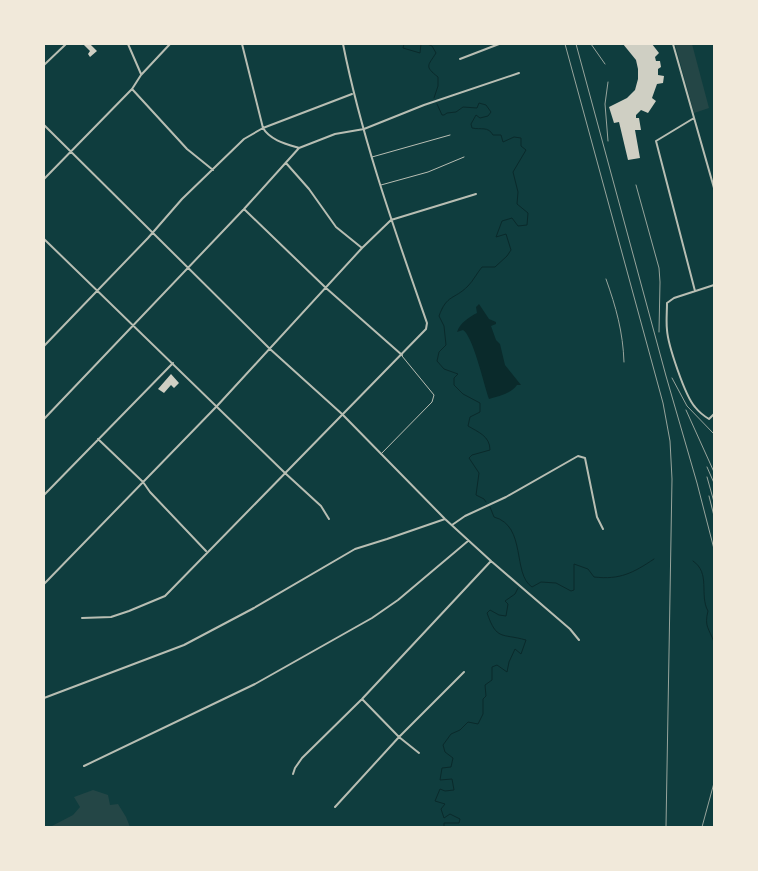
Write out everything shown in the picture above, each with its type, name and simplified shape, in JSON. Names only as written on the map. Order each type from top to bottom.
[{"type":"street","points":[[44,65],[66,44]]},
{"type":"street","points":[[128,44],[141,75]]},
{"type":"street","points":[[44,179],[132,89],[141,75],[170,44]]},
{"type":"street","points":[[242,44],[263,128],[266,133],[277,140],[299,148]]},
{"type":"street","points":[[82,618],[111,616],[129,611],[165,596],[426,329],[427,323],[390,220],[353,94],[342,44]]},
{"type":"street","points":[[460,59],[499,44]]},
{"type":"street","points":[[673,44],[714,188]]},
{"type":"street","points":[[44,419],[244,209],[299,148],[334,134],[364,129],[424,105],[519,73]]},
{"type":"street","points":[[132,89],[187,149],[213,170]]},
{"type":"street","points":[[44,346],[182,199],[244,139],[263,128],[353,94]]},
{"type":"street","points":[[694,118],[656,141],[695,291]]},
{"type":"street","points":[[44,125],[270,349],[342,414],[445,519],[570,629],[579,640]]},
{"type":"street","points":[[286,162],[309,189],[336,227],[362,248]]},
{"type":"street","points":[[44,584],[217,406],[390,220],[476,194]]},
{"type":"street","points":[[244,209],[326,288],[402,355]]},
{"type":"street","points":[[44,239],[285,474],[321,506],[329,519]]},
{"type":"street","points":[[714,285],[674,298],[668,303],[667,312],[667,332],[672,352],[693,406],[709,419],[714,414]]},
{"type":"street","points":[[44,495],[173,363]]},
{"type":"street","points":[[98,439],[143,482],[206,552]]},
{"type":"street","points":[[452,525],[465,516],[506,497],[578,456],[585,458],[597,517],[603,529]]},
{"type":"street","points":[[44,698],[184,645],[254,608],[355,549],[387,540],[445,519]]},
{"type":"street","points":[[84,766],[254,684],[372,618],[398,600],[469,540]]},
{"type":"street","points":[[293,774],[302,758],[362,699],[491,561]]},
{"type":"street","points":[[335,807],[399,737],[464,672]]},
{"type":"street","points":[[362,699],[399,737],[419,753]]},
{"type":"lane","points":[[372,157],[450,135]]},
{"type":"lane","points":[[380,185],[428,172],[464,157]]},
{"type":"lane","points":[[381,454],[432,402],[434,395],[402,355]]},
{"type":"shaded area","points":[[675,44],[692,44],[709,108],[694,113]]},
{"type":"shaded area","points":[[479,304],[489,319],[496,322],[496,324],[491,326],[496,340],[500,344],[505,365],[521,385],[517,385],[511,391],[489,399],[471,341],[463,330],[457,332],[465,321],[477,313],[476,307]]},
{"type":"shaded area","points":[[93,790],[108,795],[110,805],[118,804],[130,827],[50,827],[73,815],[80,807],[74,797]]},
{"type":"building","points":[[83,44],[90,44],[97,51],[90,57],[88,54],[90,51]]},
{"type":"building","points":[[623,44],[652,44],[659,53],[655,57],[656,61],[660,61],[661,67],[658,69],[658,75],[664,76],[663,83],[657,84],[652,98],[656,101],[648,113],[641,110],[636,115],[636,118],[639,118],[641,130],[635,130],[640,158],[628,160],[619,122],[614,123],[609,107],[627,98],[635,90],[638,79],[636,60]]},
{"type":"building","points":[[171,374],[179,383],[174,388],[171,385],[164,393],[158,389]]},
{"type":"waterway","points":[[404,44],[403,48],[420,53],[421,44]]},
{"type":"waterway","points":[[427,44],[432,46],[436,53],[429,66],[438,77],[438,86],[434,98]]},
{"type":"waterway","points":[[437,104],[442,115],[456,112],[463,107],[477,108],[479,103],[486,105],[491,112],[488,116],[480,118],[476,115],[471,124],[472,128],[487,129],[493,135],[501,135],[503,142],[514,137],[521,138],[521,146],[526,150],[513,172],[518,192],[517,204],[528,213],[527,225],[518,226],[512,218],[502,221],[496,237],[506,234],[511,250],[495,267],[482,267],[472,282],[445,304],[439,316],[444,326],[446,345],[439,352],[437,361],[444,369],[458,374],[454,378],[454,385],[463,394],[480,403],[480,412],[470,417],[468,426],[486,438],[490,450],[472,455],[469,458],[479,473],[476,495],[486,502]]},
{"type":"waterway","points":[[490,507],[494,517],[504,522],[511,530],[522,572],[526,581],[532,587],[541,582],[556,583],[571,591],[574,590],[574,564],[588,569],[594,577],[603,578],[633,572],[654,559]]},
{"type":"waterway","points":[[693,561],[702,572],[704,598],[708,611],[707,624],[714,642]]},
{"type":"waterway","points":[[444,827],[444,823],[459,823],[460,819],[450,814],[444,818],[441,809],[445,804],[435,801],[440,789],[445,791],[454,790],[452,779],[440,780],[442,768],[451,767],[453,758],[445,752],[443,745],[451,734],[460,730],[468,722],[478,724],[483,714],[483,699],[486,696],[485,685],[492,680],[492,667],[497,665],[507,672],[515,649],[521,654],[526,640],[505,636],[497,632],[487,613],[490,610],[499,615],[506,616],[508,604],[505,601],[515,594],[518,588]]},
{"type":"railway","points":[[565,44],[663,403],[670,441],[672,479],[666,827]]},
{"type":"railway","points":[[576,44],[714,549]]},
{"type":"railway","points":[[591,44],[605,64]]},
{"type":"railway","points":[[608,82],[605,104],[608,141]]},
{"type":"railway","points":[[636,185],[659,268],[659,332]]},
{"type":"railway","points":[[606,279],[618,320],[624,362]]},
{"type":"railway","points":[[672,378],[687,406],[714,434]]},
{"type":"railway","points":[[686,410],[714,472]]},
{"type":"railway","points":[[707,467],[714,483]]},
{"type":"railway","points":[[707,477],[714,502]]},
{"type":"railway","points":[[709,496],[714,516]]},
{"type":"railway","points":[[702,827],[714,783]]}]
